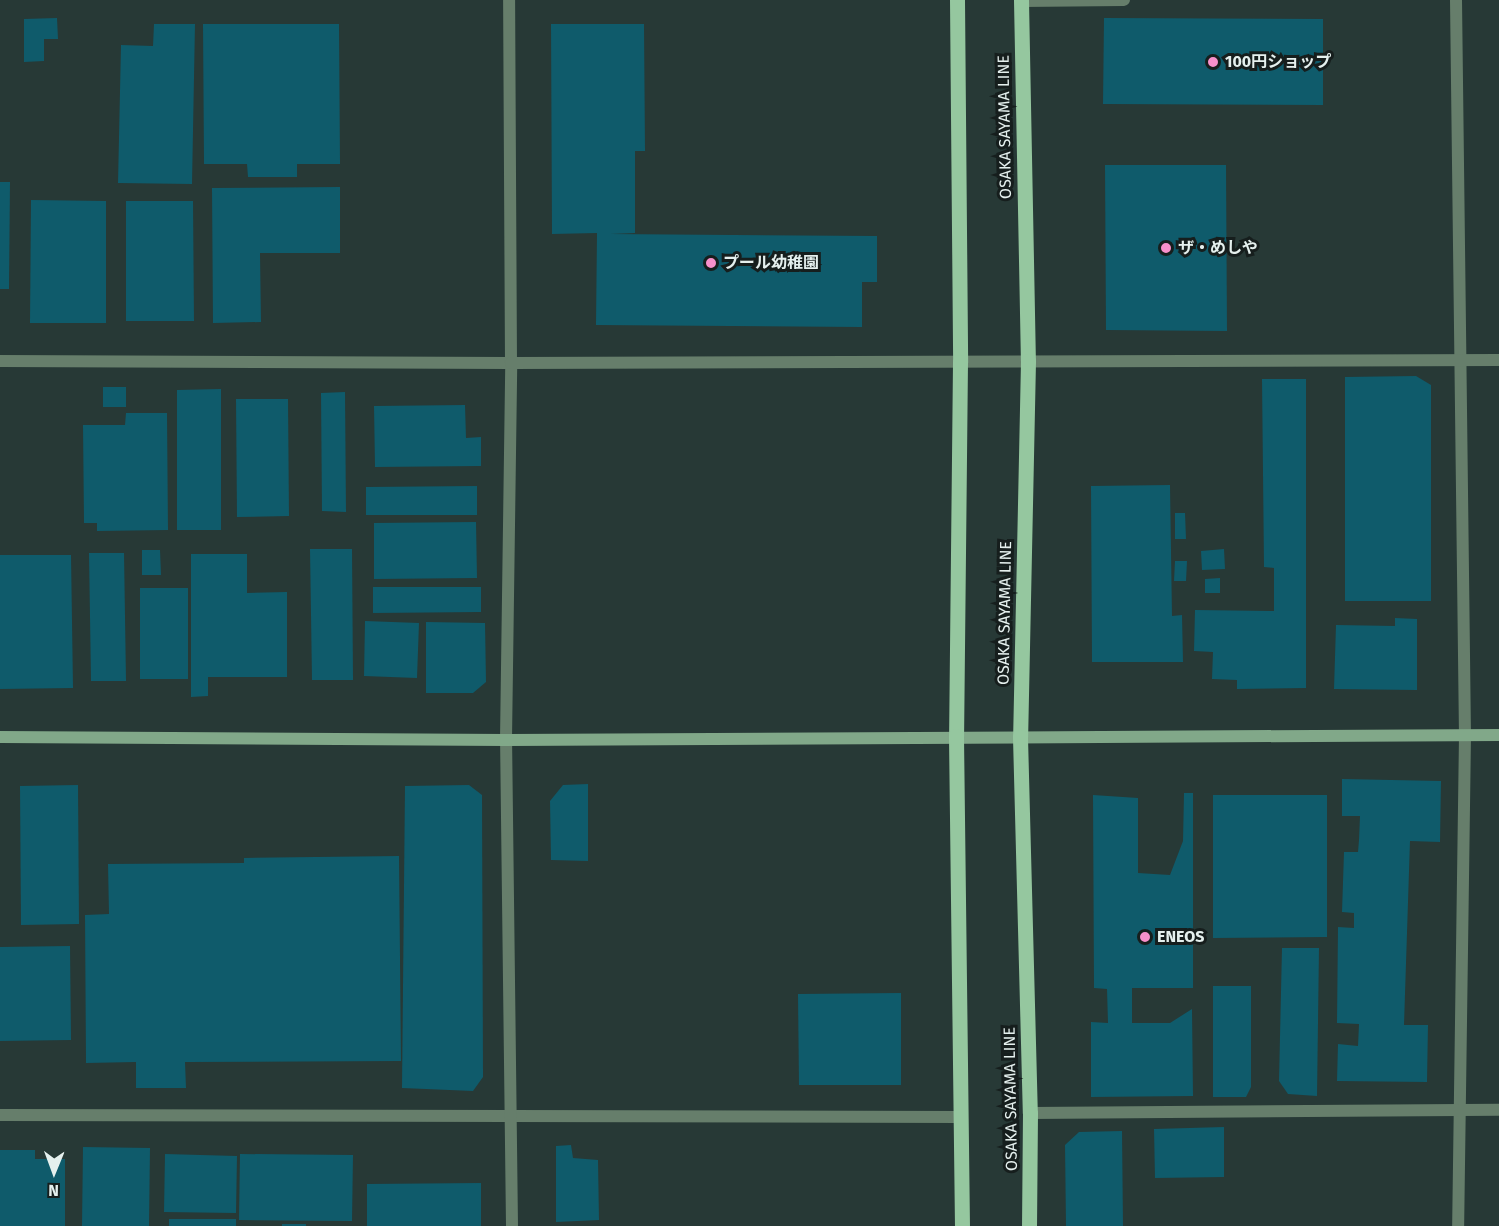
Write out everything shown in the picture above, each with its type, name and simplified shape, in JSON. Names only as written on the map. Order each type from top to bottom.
[{"type":"main road","points":[[957,0],[960,362],[956,736],[962,1226]]},
{"type":"main road","name":"OSAKA SAYAMA LINE","points":[[1022,0],[1028,362],[1020,737],[1030,1113],[1029,1226]]},
{"type":"street","points":[[509,0],[511,363],[506,740],[512,1226]]},
{"type":"street","points":[[1022,0],[1124,0]]},
{"type":"street","points":[[1456,0],[1465,735],[1458,1226]]},
{"type":"street","points":[[0,361],[511,363],[1499,360]]},
{"type":"street","points":[[0,737],[506,740],[1499,735]]},
{"type":"street","points":[[1030,1113],[1499,1110]]},
{"type":"street","points":[[0,1115],[962,1117]]},
{"type":"building","points":[[57,18],[58,39],[44,39],[44,61],[24,62],[24,19]]},
{"type":"building","name":"100円ショップ","points":[[1104,18],[1323,19],[1323,105],[1103,104]]},
{"type":"building","points":[[154,24],[195,24],[192,184],[118,183],[121,45],[153,46]]},
{"type":"building","points":[[203,24],[339,24],[340,164],[297,164],[297,177],[248,177],[247,164],[204,164]]},
{"type":"building","points":[[551,24],[644,24],[645,151],[635,151],[635,233],[610,234],[877,236],[877,282],[862,282],[862,327],[596,325],[597,233],[552,234]]},
{"type":"building","name":"ザ・めしや","points":[[1105,165],[1226,165],[1227,331],[1106,330]]},
{"type":"building","points":[[0,182],[10,182],[9,289],[0,289]]},
{"type":"building","points":[[340,187],[340,253],[260,253],[261,322],[213,323],[212,188]]},
{"type":"building","points":[[31,200],[106,201],[106,323],[30,323]]},
{"type":"building","points":[[126,201],[193,201],[194,321],[126,321]]},
{"type":"building","points":[[1416,376],[1431,385],[1431,601],[1345,601],[1345,377]]},
{"type":"building","points":[[1262,379],[1306,379],[1306,688],[1237,689],[1237,680],[1212,679],[1213,652],[1194,651],[1195,610],[1274,611],[1274,568],[1264,567]]},
{"type":"building","points":[[103,387],[126,387],[126,407],[103,407]]},
{"type":"building","points":[[221,389],[221,530],[177,530],[177,390]]},
{"type":"building","points":[[345,392],[346,512],[322,511],[321,393]]},
{"type":"building","points":[[236,399],[288,399],[289,516],[237,517]]},
{"type":"building","points":[[465,405],[466,438],[481,437],[481,466],[375,467],[374,406]]},
{"type":"building","points":[[126,413],[167,413],[168,530],[97,531],[97,523],[84,523],[83,425],[125,425]]},
{"type":"building","points":[[1170,485],[1172,616],[1182,615],[1183,662],[1092,662],[1091,486]]},
{"type":"building","points":[[477,486],[477,515],[366,515],[366,487]]},
{"type":"building","points":[[1175,513],[1185,513],[1186,539],[1175,539]]},
{"type":"building","points":[[476,522],[477,578],[374,579],[374,523]]},
{"type":"building","points":[[310,549],[352,549],[353,680],[312,680]]},
{"type":"building","points":[[1224,549],[1225,569],[1202,570],[1201,551]]},
{"type":"building","points":[[142,550],[160,550],[161,575],[142,575]]},
{"type":"building","points":[[89,553],[124,553],[126,681],[91,681]]},
{"type":"building","points":[[191,554],[247,554],[247,593],[287,592],[287,677],[208,677],[208,696],[191,697]]},
{"type":"building","points":[[0,555],[71,555],[73,688],[0,689]]},
{"type":"building","points":[[1175,561],[1187,561],[1186,581],[1174,581]]},
{"type":"building","points":[[1220,578],[1220,593],[1205,593],[1205,579]]},
{"type":"building","points":[[373,587],[481,587],[481,612],[373,613]]},
{"type":"building","points":[[140,588],[188,588],[188,679],[140,679]]},
{"type":"building","points":[[1395,618],[1417,619],[1417,690],[1334,689],[1336,625],[1395,626]]},
{"type":"building","points":[[365,621],[419,623],[417,678],[364,676]]},
{"type":"building","points":[[426,622],[485,623],[486,682],[473,693],[426,693]]},
{"type":"building","points":[[1342,779],[1441,781],[1440,842],[1410,841],[1404,1025],[1428,1025],[1427,1082],[1337,1081],[1338,1044],[1358,1046],[1359,1024],[1337,1023],[1338,927],[1354,928],[1354,913],[1342,912],[1344,852],[1358,852],[1360,816],[1342,816]]},
{"type":"building","points":[[588,784],[588,861],[551,860],[550,801],[563,785]]},
{"type":"building","points":[[78,785],[79,924],[21,925],[20,786]]},
{"type":"building","points":[[469,785],[482,795],[483,1077],[473,1091],[402,1088],[405,786]]},
{"type":"building","points":[[1184,793],[1193,793],[1193,988],[1132,988],[1132,1023],[1170,1023],[1192,1009],[1193,1096],[1091,1097],[1091,1022],[1108,1023],[1107,989],[1094,988],[1093,795],[1138,798],[1138,873],[1170,875],[1183,841]]},
{"type":"building","points":[[1213,795],[1327,795],[1327,937],[1213,938]]},
{"type":"building","points":[[399,856],[401,1061],[185,1062],[186,1088],[136,1088],[136,1062],[86,1063],[85,915],[109,914],[108,864],[244,863],[244,858]]},
{"type":"building","points":[[70,946],[71,1040],[0,1041],[0,947]]},
{"type":"building","points":[[1282,948],[1319,948],[1317,1096],[1288,1094],[1279,1081]]},
{"type":"building","points":[[1213,986],[1251,986],[1251,1087],[1246,1097],[1213,1097]]},
{"type":"building","points":[[901,993],[901,1085],[799,1085],[798,994]]},
{"type":"building","points":[[1224,1127],[1224,1177],[1155,1178],[1154,1129]]},
{"type":"building","points":[[1122,1131],[1123,1226],[1066,1226],[1065,1145],[1079,1132]]},
{"type":"building","points":[[571,1145],[573,1158],[598,1160],[599,1220],[556,1222],[556,1146]]},
{"type":"building","points":[[83,1147],[150,1148],[149,1226],[82,1226]]},
{"type":"building","points":[[0,1150],[35,1150],[35,1159],[65,1159],[65,1226],[0,1226]]},
{"type":"building","points":[[165,1154],[237,1156],[236,1213],[164,1212]]},
{"type":"building","points":[[240,1154],[353,1155],[352,1221],[239,1220]]},
{"type":"building","points":[[481,1183],[481,1226],[367,1226],[367,1184]]},
{"type":"building","points":[[169,1219],[236,1219],[236,1226],[169,1226]]},
{"type":"building","points":[[282,1224],[306,1224],[306,1226],[282,1226]]},
{"type":"place","name":"100円ショップ","points":[[1213,62]]},
{"type":"place","name":"ザ・めしや","points":[[1166,248]]},
{"type":"place","name":"プール幼稚園","points":[[711,263]]},
{"type":"place","name":"ENEOS","points":[[1145,937]]}]
